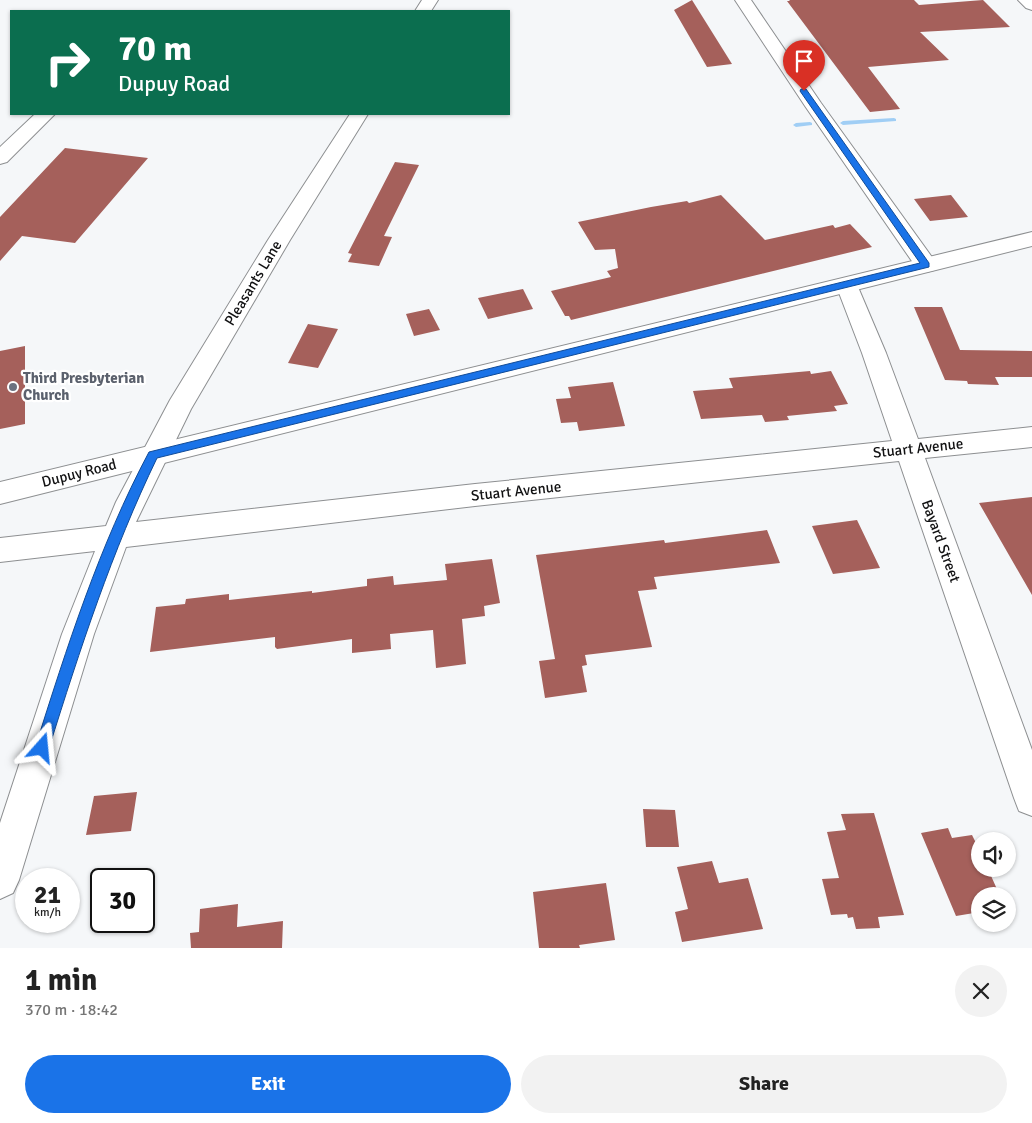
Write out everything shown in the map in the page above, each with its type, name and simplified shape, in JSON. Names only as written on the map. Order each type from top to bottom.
[{"type":"street","points":[[743,0],[814,106],[926,265]]},
{"type":"street","points":[[1026,0],[1032,5]]},
{"type":"street","points":[[0,158],[45,115]]},
{"type":"street","name":"Pleasants Lane","points":[[0,880],[78,634],[126,510],[179,407],[269,256],[358,115]]},
{"type":"street","name":"Dupuy Road","points":[[0,493],[1032,239]]},
{"type":"street","name":"Bayard Street","points":[[847,284],[874,352],[1032,798]]},
{"type":"street","name":"Stuart Avenue","points":[[0,550],[475,495],[1032,437]]},
{"type":"building","points":[[692,0],[732,64],[707,67],[674,10]]},
{"type":"building","points":[[914,0],[919,5],[983,0],[1010,27],[920,32],[949,60],[868,67],[900,109],[870,112],[787,1]]},
{"type":"building","points":[[65,148],[148,158],[75,243],[22,236],[0,261],[0,217]]},
{"type":"building","points":[[395,162],[419,165],[384,236],[392,237],[379,266],[348,262],[352,254],[348,253]]},
{"type":"building","points":[[721,195],[765,240],[833,225],[835,228],[850,224],[872,247],[571,320],[569,316],[565,316],[551,291],[611,277],[607,271],[618,268],[615,249],[595,250],[578,222],[651,207],[687,201],[689,203]]},
{"type":"building","points":[[951,195],[968,217],[930,221],[914,199]]},
{"type":"building","points":[[523,289],[533,309],[488,319],[478,298]]},
{"type":"building","points":[[914,307],[942,307],[960,350],[1032,351],[1032,377],[995,377],[999,385],[968,384],[967,381],[945,380]]},
{"type":"building","points":[[429,309],[440,330],[414,336],[406,314]]},
{"type":"building","points":[[308,324],[338,329],[318,368],[288,363]]},
{"type":"building","name":"Third Presbyterian Church","points":[[25,346],[25,424],[0,429],[0,351]]},
{"type":"building","points":[[810,371],[811,374],[831,371],[848,404],[834,406],[837,411],[787,416],[789,420],[765,422],[762,415],[701,419],[693,391],[733,388],[729,378]]},
{"type":"building","points":[[613,382],[625,426],[579,431],[577,422],[561,423],[556,399],[571,398],[568,387]]},
{"type":"building","points":[[1032,497],[1032,595],[979,503]]},
{"type":"building","points":[[857,520],[880,568],[833,574],[812,526]]},
{"type":"building","points":[[767,530],[780,563],[654,577],[657,589],[638,591],[652,647],[585,655],[587,665],[582,666],[587,692],[545,698],[539,661],[555,659],[536,555],[664,540],[665,543]]},
{"type":"building","points":[[492,559],[500,603],[484,606],[485,616],[462,619],[466,664],[436,668],[433,630],[390,634],[391,649],[352,653],[352,639],[277,649],[275,647],[275,637],[150,652],[156,607],[185,604],[186,599],[229,594],[229,600],[367,586],[367,579],[393,576],[394,585],[447,580],[445,564]]},
{"type":"building","points":[[137,792],[131,831],[86,835],[94,796]]},
{"type":"building","points":[[643,809],[675,810],[679,847],[646,847]]},
{"type":"building","points":[[874,813],[904,915],[878,917],[880,928],[856,929],[853,917],[848,918],[847,914],[831,915],[822,879],[839,878],[827,832],[846,830],[841,814]]},
{"type":"building","points":[[948,828],[952,838],[971,835],[971,877],[992,877],[996,887],[971,887],[971,914],[956,916],[921,833]]},
{"type":"building","points":[[712,861],[719,883],[748,878],[763,929],[682,942],[675,912],[688,909],[677,867]]},
{"type":"building","points":[[606,883],[615,940],[579,945],[580,948],[539,948],[533,892]]},
{"type":"building","points":[[238,904],[237,927],[283,921],[282,948],[191,948],[190,933],[199,932],[200,909]]},
{"type":"waterway","points":[[843,123],[894,120]]},
{"type":"waterway","points":[[796,125],[810,124]]},
{"type":"place","name":"Third Presbyterian Church","points":[[13,387]]},
{"type":"route","points":[[42,748],[78,634],[126,510],[153,455],[926,265],[804,91]]}]
